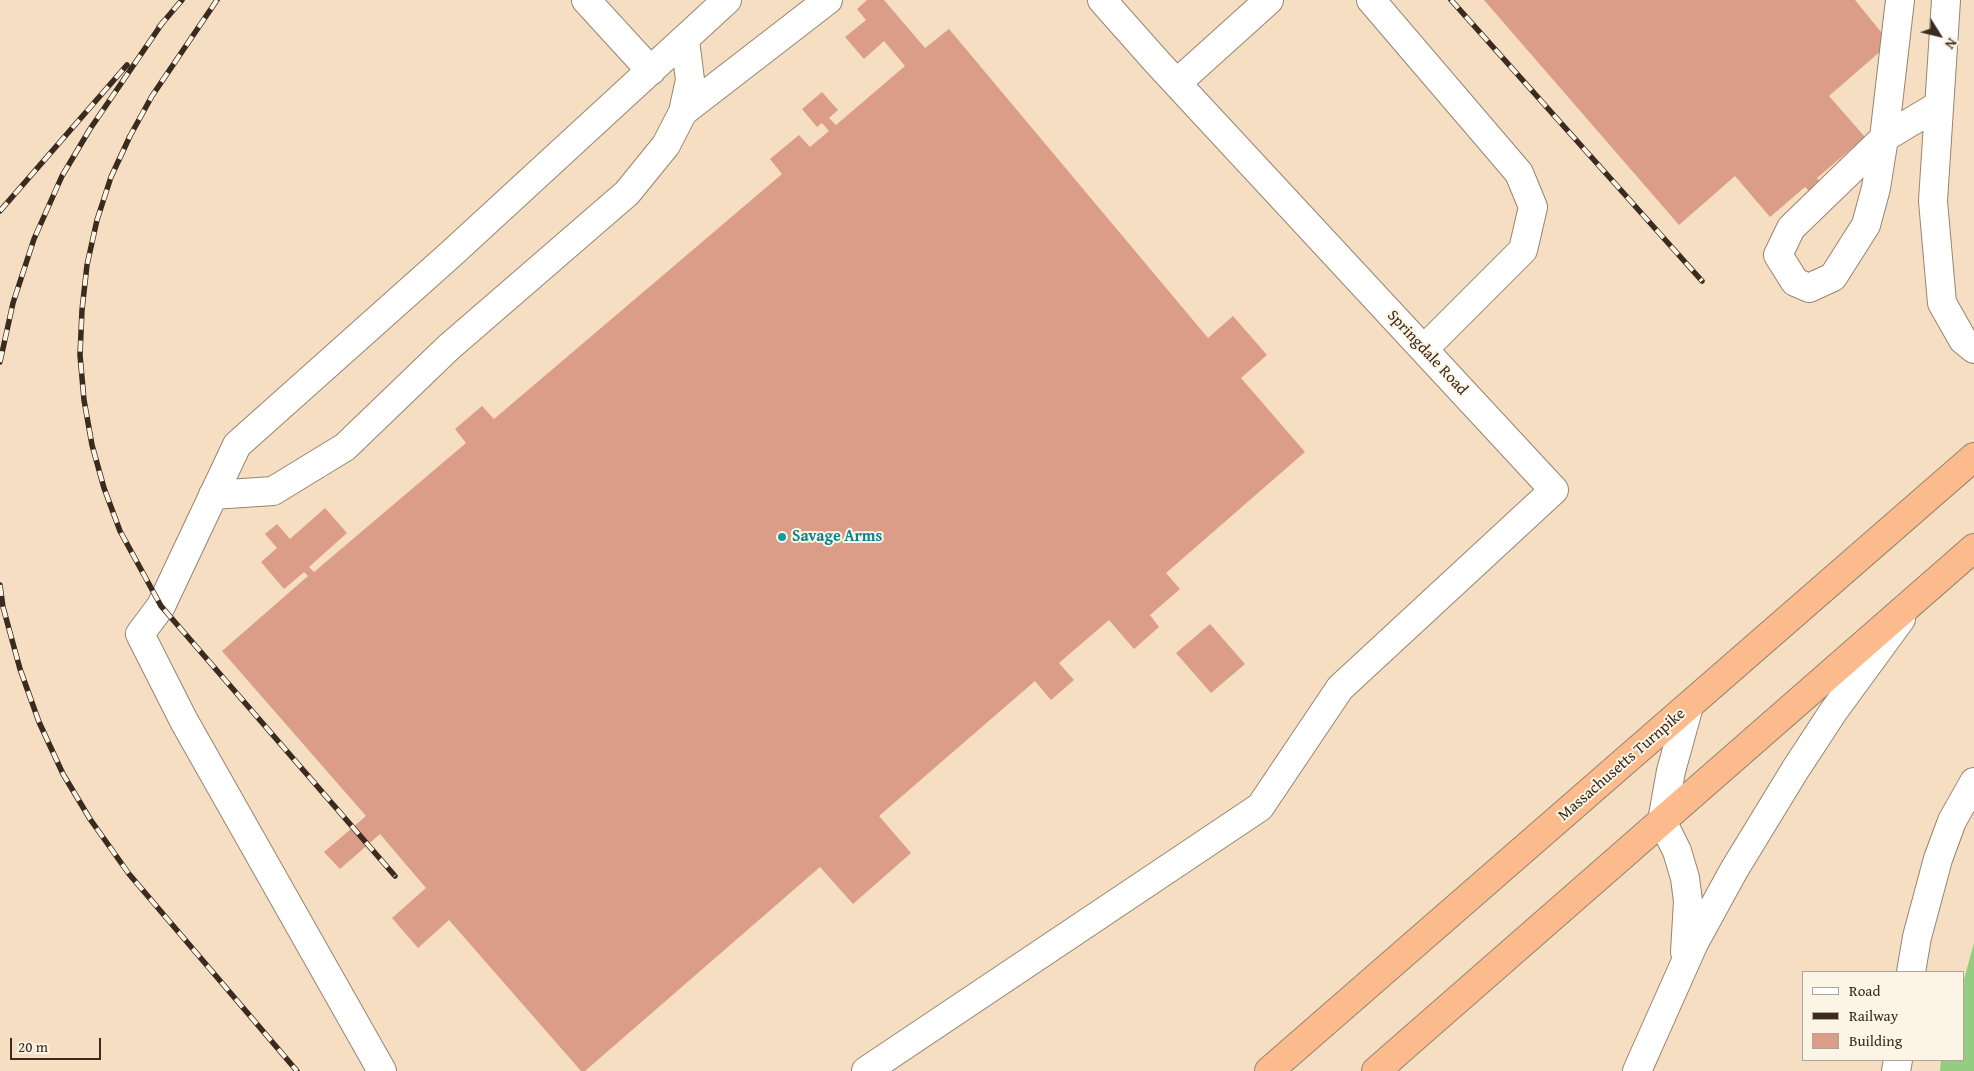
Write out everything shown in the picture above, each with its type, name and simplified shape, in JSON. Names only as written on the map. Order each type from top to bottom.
[{"type":"highway","name":"Massachusetts Turnpike","points":[[1269,1071],[1974,457]]},
{"type":"highway","points":[[1376,1071],[1974,548]]},
{"type":"street","points":[[586,0],[651,71]]},
{"type":"street","points":[[382,1071],[184,721],[140,634],[161,606],[237,445],[451,254],[727,0]]},
{"type":"street","points":[[683,112],[828,0]]},
{"type":"street","name":"Springdale Road","points":[[866,1071],[1260,807],[1340,688],[1554,490],[1177,84],[1102,0]]},
{"type":"street","points":[[1177,84],[1269,0]]},
{"type":"street","points":[[1370,0],[1519,173],[1533,207],[1523,250],[1424,349]]},
{"type":"street","points":[[1900,0],[1884,138],[1876,188],[1866,225],[1833,278],[1809,288],[1795,282],[1778,255],[1790,228],[1884,138],[1939,105]]},
{"type":"street","points":[[1946,0],[1933,201],[1942,303],[1963,340],[1974,348]]},
{"type":"street","points":[[213,496],[273,491],[344,447],[449,346],[627,193],[666,145],[683,112],[690,80],[685,40]]},
{"type":"street","points":[[1637,1071],[1684,964],[1726,885],[1795,770],[1833,712],[1915,600]]},
{"type":"street","points":[[1684,964],[1688,922],[1685,878],[1676,851],[1662,821],[1671,770],[1689,706]]},
{"type":"street","points":[[1910,971],[1917,937],[1938,859],[1952,821],[1974,782]]},
{"type":"green space","points":[[1974,943],[1974,1071],[1940,1071],[1941,1061],[1964,1061],[1964,979]]},
{"type":"building","name":"Savage Arms","points":[[867,0],[884,0],[925,48],[949,29],[1208,338],[1233,316],[1267,355],[1241,378],[1305,452],[1166,573],[1180,589],[1150,615],[1159,627],[1134,649],[1109,620],[1059,663],[1074,680],[1051,700],[1035,681],[879,816],[911,853],[853,904],[820,867],[585,1071],[581,1071],[449,920],[418,948],[392,918],[426,888],[380,834],[340,869],[324,852],[366,816],[222,651],[308,576],[304,572],[284,589],[261,562],[277,548],[265,534],[277,524],[290,539],[325,508],[347,533],[309,567],[314,572],[466,443],[455,429],[482,406],[494,419],[782,174],[770,159],[799,135],[810,147],[829,131],[822,123],[817,127],[802,109],[822,92],[838,110],[829,118],[836,125],[905,66],[884,41],[864,59],[845,37],[866,20],[857,9]]},
{"type":"building","points":[[1484,0],[1855,0],[1890,43],[1829,96],[1865,137],[1817,178],[1822,184],[1811,193],[1805,187],[1770,217],[1735,176],[1679,225]]},
{"type":"building","points":[[1210,624],[1245,664],[1211,693],[1176,653]]},
{"type":"railway","points":[[159,27],[182,0]]},
{"type":"railway","points":[[217,0],[152,96],[130,136],[111,177],[97,220],[87,265],[80,355],[84,400],[92,445],[104,488],[120,531],[161,606],[395,876]]},
{"type":"railway","points":[[1451,0],[1702,281]]},
{"type":"railway","points":[[0,362],[13,303],[34,239],[62,176],[90,129],[163,22]]},
{"type":"railway","points":[[0,211],[127,65]]},
{"type":"railway","points":[[0,585],[3,607],[20,669],[39,722],[63,774],[90,819],[129,874],[297,1071]]},
{"type":"place","name":"Savage Arms","points":[[782,537]]}]
